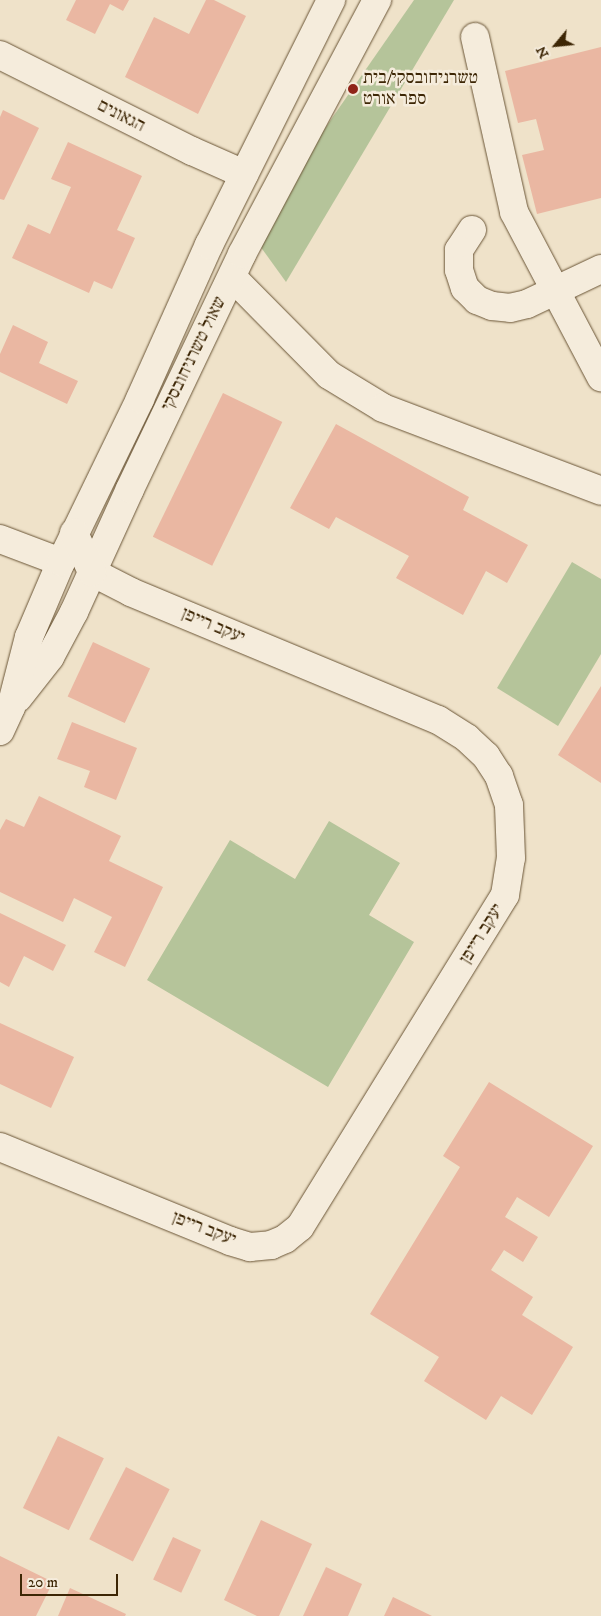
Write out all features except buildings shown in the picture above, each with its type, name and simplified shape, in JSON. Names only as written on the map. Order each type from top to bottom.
[{"type":"street","name":"שאול טשרניחובסקי","points":[[0,731],[11,707],[29,637],[74,533],[140,399],[209,245],[331,0]]},
{"type":"street","name":"שאול טשרניחובסקי","points":[[11,707],[50,657],[74,612],[242,254],[377,0]]},
{"type":"street","points":[[475,37],[514,212],[601,376]]},
{"type":"street","name":"הגאונים","points":[[0,56],[192,151],[244,174]]},
{"type":"street","points":[[472,230],[458,250],[459,270],[465,288],[477,300],[492,306],[510,308],[527,304],[555,289],[601,269]]},
{"type":"street","points":[[236,281],[328,375],[383,408],[601,491]]},
{"type":"street","points":[[74,533],[92,572]]},
{"type":"street","points":[[0,539],[61,562]]},
{"type":"street","name":"יעקב רייפן","points":[[0,1147],[230,1242],[250,1246],[271,1245],[285,1239],[300,1227],[505,895],[511,858],[509,805],[499,776],[486,756],[467,738],[438,720],[131,592],[92,572]]},
{"type":"green space","points":[[414,0],[454,0],[286,282],[260,246],[289,180]]},
{"type":"green space","points":[[572,562],[601,579],[601,654],[558,726],[497,688]]},
{"type":"green space","points":[[329,821],[400,863],[369,915],[414,942],[328,1087],[147,980],[230,840],[295,879]]},
{"type":"place","name":"טשרניחובסקי/בית ספר אורט","points":[[353,89]]}]
